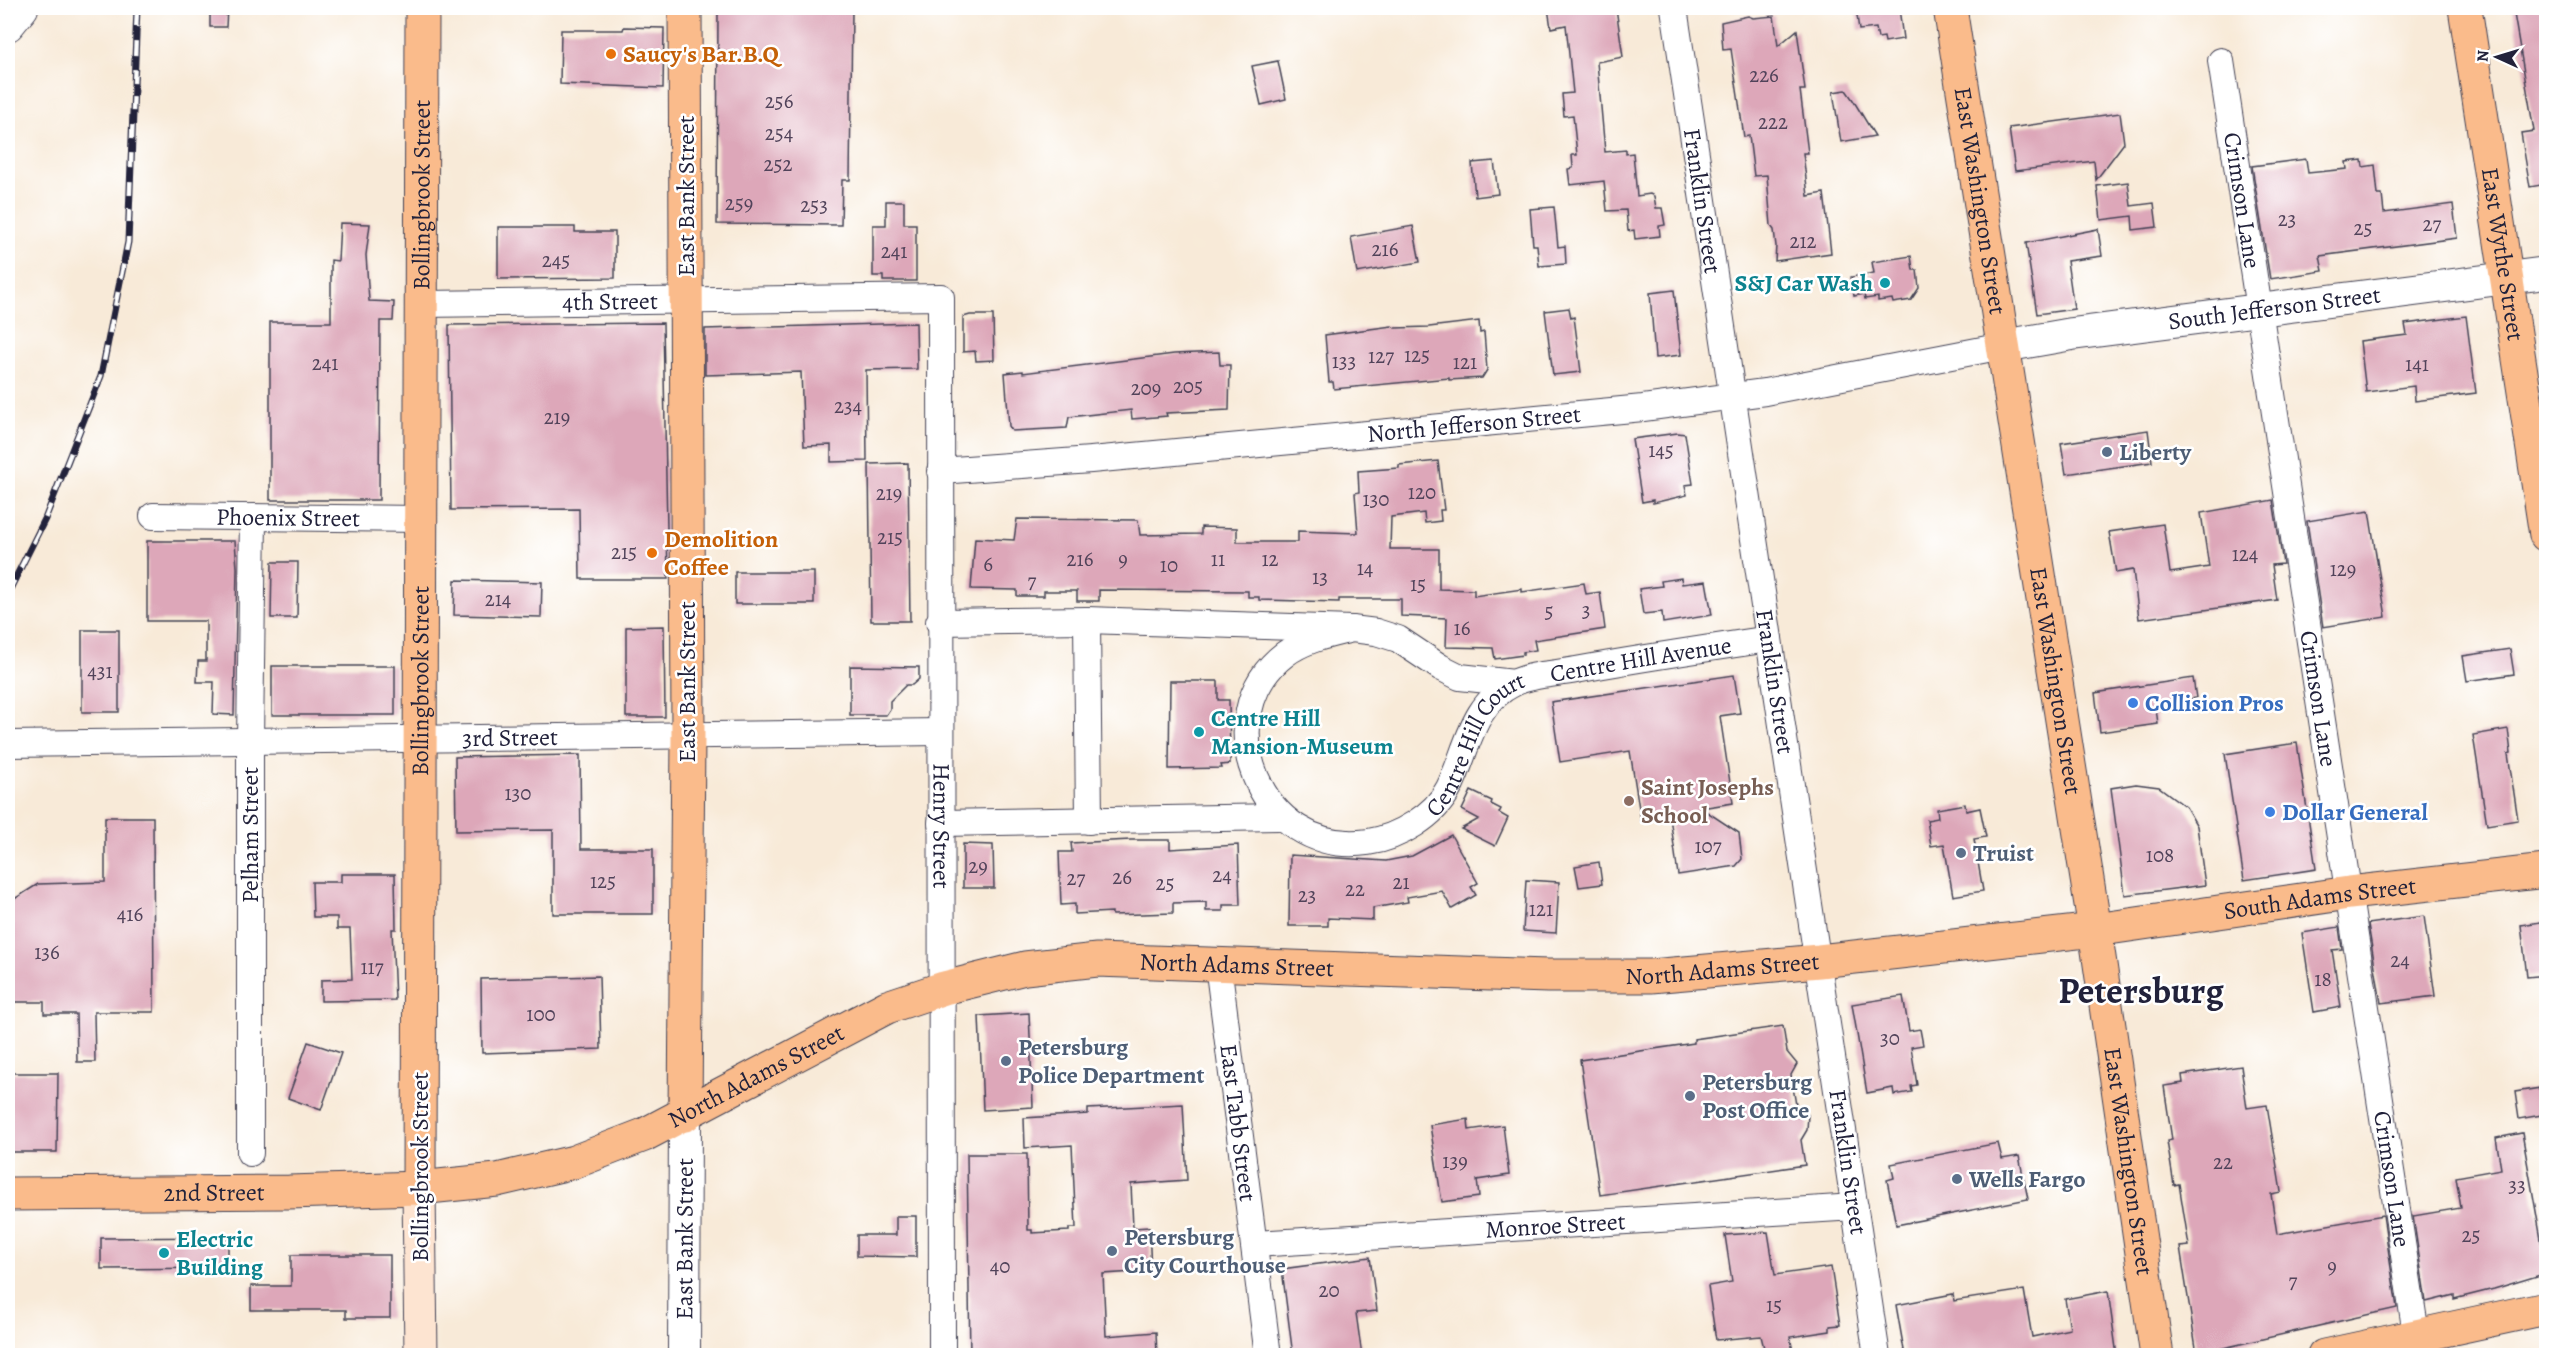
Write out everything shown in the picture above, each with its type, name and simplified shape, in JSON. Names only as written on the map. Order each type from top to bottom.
[{"type":"main road","name":"Bollingbrook Street","points":[[421,1356],[419,1188],[422,740],[422,8]]},
{"type":"main road","name":"East Bank Street","points":[[685,1114],[688,736],[686,8]]},
{"type":"main road","name":"East Washington Street","points":[[1950,8],[2095,930],[2157,1356]]},
{"type":"main road","name":"East Wythe Street","points":[[2465,8],[2547,535]]},
{"type":"main road","name":"South Adams Street","points":[[2095,930],[2349,893],[2547,871]]},
{"type":"main road","name":"North Adams Street","points":[[419,1188],[497,1180],[574,1162],[644,1135],[887,1007],[944,988],[1025,968],[1097,960],[1548,976],[1651,976],[1818,961],[2095,930]]},
{"type":"main road","name":"2nd Street","points":[[8,1194],[289,1192],[419,1188]]},
{"type":"main road","points":[[2324,1356],[2547,1308]]},
{"type":"street","name":"Franklin Street","points":[[1674,8],[1730,396],[1877,1356]]},
{"type":"street","name":"Crimson Lane","points":[[2221,61],[2416,1335]]},
{"type":"street","name":"South Jefferson Street","points":[[2003,346],[2072,334],[2547,273]]},
{"type":"street","name":"4th Street","points":[[422,304],[941,297]]},
{"type":"street","name":"Henry Street","points":[[941,297],[939,621],[944,988],[942,1356]]},
{"type":"street","name":"North Jefferson Street","points":[[940,471],[1103,459],[1643,408],[1730,396],[2003,346]]},
{"type":"street","name":"Phoenix Street","points":[[153,516],[422,519]]},
{"type":"street","name":"Pelham Street","points":[[250,1153],[250,741],[253,517]]},
{"type":"street","name":"Centre Hill Court","points":[[939,621],[1087,620],[1352,629],[1376,632],[1398,639],[1440,667],[1460,677],[1514,683]]},
{"type":"street","points":[[1087,620],[1089,821]]},
{"type":"street","points":[[1280,817],[1260,789],[1251,761],[1247,732],[1255,693],[1267,673],[1283,655],[1303,642],[1352,629]]},
{"type":"street","name":"Centre Hill Avenue","points":[[1514,683],[1621,662],[1769,639]]},
{"type":"street","name":"Centre Hill Court","points":[[1280,817],[1298,830],[1318,838],[1344,843],[1380,839],[1413,825],[1434,808],[1448,791],[1476,719],[1493,697],[1514,683]]},
{"type":"street","name":"3rd Street","points":[[8,744],[940,732]]},
{"type":"street","points":[[941,823],[1280,817]]},
{"type":"street","name":"East Tabb Street","points":[[1218,964],[1268,1356]]},
{"type":"street","name":"East Bank Street","points":[[684,1356],[685,1114]]},
{"type":"street","name":"Monroe Street","points":[[1254,1244],[1855,1207]]},
{"type":"building","points":[[210,8],[227,8],[226,27],[210,27]]},
{"type":"building","points":[[718,8],[852,8],[850,180],[842,180],[841,225],[717,224]]},
{"type":"building","points":[[1548,8],[1616,8],[1623,57],[1597,62],[1605,152],[1626,150],[1626,154],[1633,153],[1637,196],[1650,194],[1654,196],[1656,208],[1662,208],[1665,225],[1659,226],[1660,236],[1635,239],[1634,230],[1628,231],[1626,210],[1607,211],[1604,181],[1570,185],[1568,169],[1573,168],[1572,155],[1577,155],[1573,115],[1564,116],[1562,94],[1573,93],[1566,25],[1551,28]]},
{"type":"building","points":[[1856,8],[1899,8],[1903,39],[1885,42],[1884,37],[1878,38],[1876,28],[1859,30]]},
{"type":"building","points":[[2513,8],[2547,8],[2547,148],[2543,149],[2547,184],[2530,187],[2521,133],[2534,131]]},
{"type":"building","points":[[1748,16],[1753,18],[1774,16],[1778,46],[1797,30],[1805,90],[1800,90],[1808,153],[1803,153],[1808,196],[1824,193],[1831,253],[1775,261],[1776,246],[1774,230],[1771,226],[1767,175],[1754,176],[1749,136],[1744,137],[1731,49],[1723,50],[1721,22]]},
{"type":"building","points":[[624,27],[664,28],[663,88],[560,84],[561,30],[623,30]]},
{"type":"building","points":[[1278,61],[1286,99],[1261,105],[1252,66]]},
{"type":"building","points":[[1846,90],[1875,136],[1841,142],[1833,92]]},
{"type":"building","points":[[2120,113],[2124,143],[2096,180],[2094,161],[2015,171],[2009,128]]},
{"type":"building","points":[[2306,159],[2308,173],[2347,169],[2346,162],[2362,160],[2363,167],[2375,165],[2378,195],[2382,195],[2384,213],[2453,204],[2457,238],[2320,256],[2323,271],[2270,279],[2252,166]]},
{"type":"building","points":[[1494,161],[1498,194],[1475,197],[1472,163]]},
{"type":"building","points":[[2128,182],[2131,206],[2154,203],[2157,227],[2133,230],[2132,216],[2101,220],[2097,186]]},
{"type":"building","points":[[886,201],[904,201],[904,224],[916,224],[916,281],[883,281],[883,276],[873,276],[873,225],[886,225]]},
{"type":"building","points":[[1554,207],[1558,247],[1565,246],[1566,264],[1539,266],[1537,245],[1533,245],[1530,209]]},
{"type":"building","points":[[340,223],[370,224],[366,255],[369,301],[394,302],[393,321],[380,321],[379,500],[270,500],[270,322],[331,322],[331,260],[338,261]]},
{"type":"building","points":[[1413,226],[1420,262],[1357,273],[1351,237]]},
{"type":"building","points":[[498,227],[575,227],[575,232],[615,232],[615,278],[498,279]]},
{"type":"building","points":[[2098,229],[2102,256],[2067,261],[2074,309],[2037,314],[2026,243]]},
{"type":"building","name":"S&J Car Wash","points":[[1911,256],[1913,270],[1917,270],[1919,288],[1911,300],[1893,303],[1892,299],[1878,301],[1878,297],[1865,299],[1864,294],[1854,296],[1851,277],[1874,273],[1872,262]]},
{"type":"building","points":[[1674,290],[1681,355],[1655,358],[1650,293]]},
{"type":"building","points":[[1569,308],[1571,318],[1574,317],[1581,372],[1553,375],[1545,311]]},
{"type":"building","points":[[993,315],[994,360],[976,361],[975,351],[963,352],[963,317]]},
{"type":"building","points":[[2466,316],[2476,393],[2415,401],[2414,386],[2366,392],[2360,341],[2407,335],[2405,324]]},
{"type":"building","points":[[1479,321],[1480,333],[1484,332],[1487,370],[1482,378],[1449,380],[1449,378],[1334,389],[1333,382],[1329,382],[1325,335],[1392,326],[1395,328],[1429,327]]},
{"type":"building","points":[[663,323],[668,579],[580,579],[579,509],[451,510],[449,325]]},
{"type":"building","points":[[916,323],[917,369],[866,370],[867,461],[831,462],[831,445],[804,446],[801,372],[705,375],[705,329]]},
{"type":"building","points":[[1219,352],[1220,365],[1230,365],[1229,410],[1166,413],[1167,416],[1132,419],[1131,410],[1069,417],[1067,428],[1012,431],[1009,426],[1005,373],[1023,371],[1023,373],[1174,354]]},
{"type":"building","name":"Liberty","points":[[2148,430],[2152,462],[2066,474],[2061,443]]},
{"type":"building","points":[[1685,434],[1693,484],[1685,485],[1687,495],[1653,503],[1653,500],[1642,502],[1632,439]]},
{"type":"building","points":[[1438,461],[1444,510],[1440,510],[1441,521],[1425,523],[1424,513],[1391,517],[1390,549],[1439,549],[1439,589],[1474,590],[1474,596],[1584,583],[1586,594],[1600,592],[1605,629],[1534,640],[1536,650],[1523,652],[1523,655],[1495,659],[1493,648],[1446,647],[1447,618],[1401,616],[1401,599],[1339,599],[1339,602],[1259,600],[1259,597],[1248,597],[1248,591],[1099,590],[1099,601],[1077,601],[1077,591],[1044,591],[1044,596],[1017,596],[1017,590],[971,589],[975,538],[1014,540],[1017,519],[1138,520],[1140,535],[1201,534],[1201,527],[1237,528],[1237,542],[1298,542],[1298,531],[1358,533],[1355,493],[1359,492],[1358,471],[1399,468],[1399,465]]},
{"type":"building","points":[[908,463],[910,621],[871,621],[869,464]]},
{"type":"building","points":[[2273,500],[2283,564],[2272,565],[2277,600],[2139,619],[2133,570],[2116,573],[2109,532],[2163,524],[2170,573],[2209,567],[2201,513]]},
{"type":"building","points":[[2369,511],[2386,617],[2323,627],[2307,521]]},
{"type":"building","points":[[147,541],[235,541],[237,568],[234,715],[213,714],[214,682],[197,682],[198,661],[206,661],[206,621],[147,621]]},
{"type":"building","points":[[272,562],[298,562],[297,618],[271,618]]},
{"type":"building","points":[[735,572],[814,572],[814,604],[735,604]]},
{"type":"building","points":[[1681,578],[1682,584],[1706,581],[1712,615],[1663,623],[1662,612],[1643,614],[1639,589],[1662,586],[1661,581]]},
{"type":"building","points":[[455,580],[542,582],[541,617],[454,615]]},
{"type":"building","points":[[664,626],[665,717],[626,717],[626,627]]},
{"type":"building","points":[[82,630],[119,630],[119,712],[82,712]]},
{"type":"building","points":[[2510,649],[2514,674],[2467,681],[2463,656]]},
{"type":"building","points":[[272,666],[395,666],[395,715],[272,715]]},
{"type":"building","points":[[850,666],[919,667],[919,679],[912,685],[906,685],[890,701],[890,709],[886,715],[850,715]]},
{"type":"building","points":[[1734,675],[1740,713],[1720,716],[1733,803],[1701,808],[1739,833],[1742,859],[1736,866],[1678,875],[1670,817],[1641,821],[1630,751],[1560,762],[1551,702]]},
{"type":"building","name":"Collision Pros","points":[[2193,678],[2196,698],[2170,702],[2170,705],[2156,708],[2158,724],[2100,732],[2095,693]]},
{"type":"building","name":"Centre Hill Mansion-Museum","points":[[1170,681],[1218,681],[1218,700],[1229,700],[1230,764],[1221,765],[1222,768],[1169,769]]},
{"type":"building","points":[[2508,729],[2511,753],[2508,754],[2518,820],[2487,825],[2473,735]]},
{"type":"building","name":"Dollar General","points":[[2297,743],[2316,869],[2244,880],[2225,754]]},
{"type":"building","points":[[580,755],[581,849],[653,849],[653,914],[553,914],[553,830],[456,831],[455,757]]},
{"type":"building","points":[[2136,784],[2159,787],[2186,807],[2197,826],[2205,885],[2125,895],[2111,788]]},
{"type":"building","points":[[1471,791],[1492,801],[1491,804],[1501,809],[1499,813],[1508,818],[1495,846],[1461,829],[1479,819],[1462,810]]},
{"type":"building","name":"Truist","points":[[1965,804],[1966,811],[1980,808],[1986,837],[1974,839],[1983,891],[1953,896],[1944,844],[1931,846],[1927,820],[1938,818],[1937,809]]},
{"type":"building","points":[[105,817],[153,817],[154,1012],[94,1012],[95,1062],[77,1062],[76,1014],[44,1014],[44,1002],[8,1002],[8,903],[38,884],[105,882]]},
{"type":"building","points":[[1451,835],[1478,883],[1471,887],[1476,895],[1452,909],[1442,891],[1407,897],[1408,902],[1373,908],[1373,920],[1328,918],[1328,926],[1289,926],[1290,855],[1386,861],[1412,856]]},
{"type":"building","points":[[1170,840],[1170,849],[1238,845],[1240,905],[1223,905],[1223,911],[1206,911],[1206,902],[1173,903],[1173,913],[1112,915],[1112,912],[1075,914],[1075,904],[1061,905],[1059,852],[1072,852],[1071,843]]},
{"type":"building","points":[[963,844],[993,845],[994,888],[963,888]]},
{"type":"building","points":[[1599,862],[1602,884],[1579,887],[1575,866]]},
{"type":"building","points":[[341,874],[395,874],[396,929],[392,929],[395,1000],[321,1001],[321,980],[352,979],[350,929],[337,929],[337,917],[313,917],[312,882],[341,882]]},
{"type":"building","points":[[1526,880],[1559,882],[1556,933],[1523,931]]},
{"type":"building","points":[[2424,916],[2435,996],[2381,1003],[2368,924]]},
{"type":"building","points":[[2547,921],[2547,975],[2527,977],[2521,925]]},
{"type":"building","points":[[2339,927],[2342,949],[2332,950],[2341,1007],[2314,1012],[2302,933]]},
{"type":"building","points":[[599,976],[601,1049],[482,1053],[481,979]]},
{"type":"building","points":[[1903,996],[1909,1031],[1920,1029],[1923,1045],[1911,1047],[1917,1085],[1911,1086],[1912,1092],[1894,1095],[1893,1088],[1867,1093],[1852,1004]]},
{"type":"building","name":"Petersburg Police Department","points":[[1029,1013],[1033,1107],[983,1110],[979,1016]]},
{"type":"building","name":"Petersburg Post Office","points":[[1783,1026],[1787,1052],[1797,1064],[1791,1075],[1798,1117],[1808,1115],[1807,1130],[1801,1140],[1805,1165],[1600,1195],[1580,1060],[1694,1043],[1694,1039]]},
{"type":"building","points":[[308,1042],[341,1053],[321,1110],[288,1098]]},
{"type":"building","points":[[2241,1066],[2247,1108],[2267,1105],[2281,1192],[2271,1194],[2277,1234],[2383,1215],[2397,1308],[2197,1354],[2180,1247],[2189,1246],[2179,1184],[2174,1185],[2167,1141],[2172,1140],[2164,1086],[2183,1083],[2182,1075]]},
{"type":"building","points":[[8,1073],[58,1073],[57,1152],[8,1152]]},
{"type":"building","points":[[2547,1087],[2547,1114],[2519,1119],[2515,1092]]},
{"type":"building","points":[[1183,1104],[1187,1180],[1131,1184],[1133,1228],[1149,1227],[1151,1271],[1103,1274],[1106,1336],[1156,1332],[1157,1356],[970,1356],[967,1154],[1027,1154],[1028,1230],[1032,1230],[1032,1233],[1069,1231],[1069,1228],[1076,1228],[1072,1145],[1025,1148],[1024,1118],[1088,1114],[1088,1109]]},
{"type":"building","points":[[1468,1119],[1469,1130],[1503,1125],[1509,1175],[1477,1180],[1479,1197],[1442,1202],[1430,1125]]},
{"type":"building","points":[[2522,1133],[2547,1273],[2454,1299],[2454,1295],[2426,1302],[2413,1216],[2461,1208],[2456,1177],[2501,1169],[2496,1138]]},
{"type":"building","name":"Wells Fargo","points":[[1998,1143],[2002,1159],[2019,1156],[2028,1199],[1896,1225],[1887,1180],[1894,1178],[1891,1164]]},
{"type":"building","points":[[896,1216],[916,1216],[916,1257],[857,1256],[857,1235],[896,1235]]},
{"type":"building","points":[[1768,1232],[1775,1275],[1831,1267],[1840,1325],[1830,1326],[1830,1331],[1790,1337],[1794,1356],[1766,1356],[1761,1336],[1716,1340],[1708,1286],[1732,1282],[1725,1235]]},
{"type":"building","name":"Electric Building","points":[[228,1237],[228,1268],[101,1269],[101,1238]]},
{"type":"building","points":[[291,1255],[390,1255],[390,1318],[346,1318],[346,1310],[251,1310],[251,1286],[291,1286]]},
{"type":"building","points":[[1370,1257],[1377,1311],[1356,1313],[1362,1356],[1293,1356],[1282,1269]]},
{"type":"building","points":[[2024,1290],[2032,1337],[2070,1329],[2065,1299],[2108,1291],[2117,1356],[1905,1356],[1896,1305],[1953,1294],[1954,1301]]},
{"type":"railway","points":[[8,593],[45,519],[101,376],[128,242],[137,8]]},
{"type":"place","name":"Saucy's Bar.B.Q","points":[[611,54]]},
{"type":"place","name":"S&J Car Wash","points":[[1885,283]]},
{"type":"place","name":"Liberty","points":[[2107,452]]},
{"type":"place","name":"Demolition Coffee","points":[[652,553]]},
{"type":"place","name":"Collision Pros","points":[[2133,703]]},
{"type":"place","name":"Centre Hill Mansion-Museum","points":[[1199,732]]},
{"type":"place","name":"Saint Josephs School","points":[[1629,801]]},
{"type":"place","name":"Dollar General","points":[[2270,812]]},
{"type":"place","name":"Truist","points":[[1961,853]]},
{"type":"place","name":"Petersburg Police Department","points":[[1006,1061]]},
{"type":"place","name":"Petersburg Post Office","points":[[1690,1096]]},
{"type":"place","name":"Wells Fargo","points":[[1957,1179]]},
{"type":"place","name":"Petersburg City Courthouse","points":[[1112,1251]]},
{"type":"place","name":"Electric Building","points":[[164,1253]]},
{"type":"district","name":"Petersburg","points":[[2141,990]]}]
